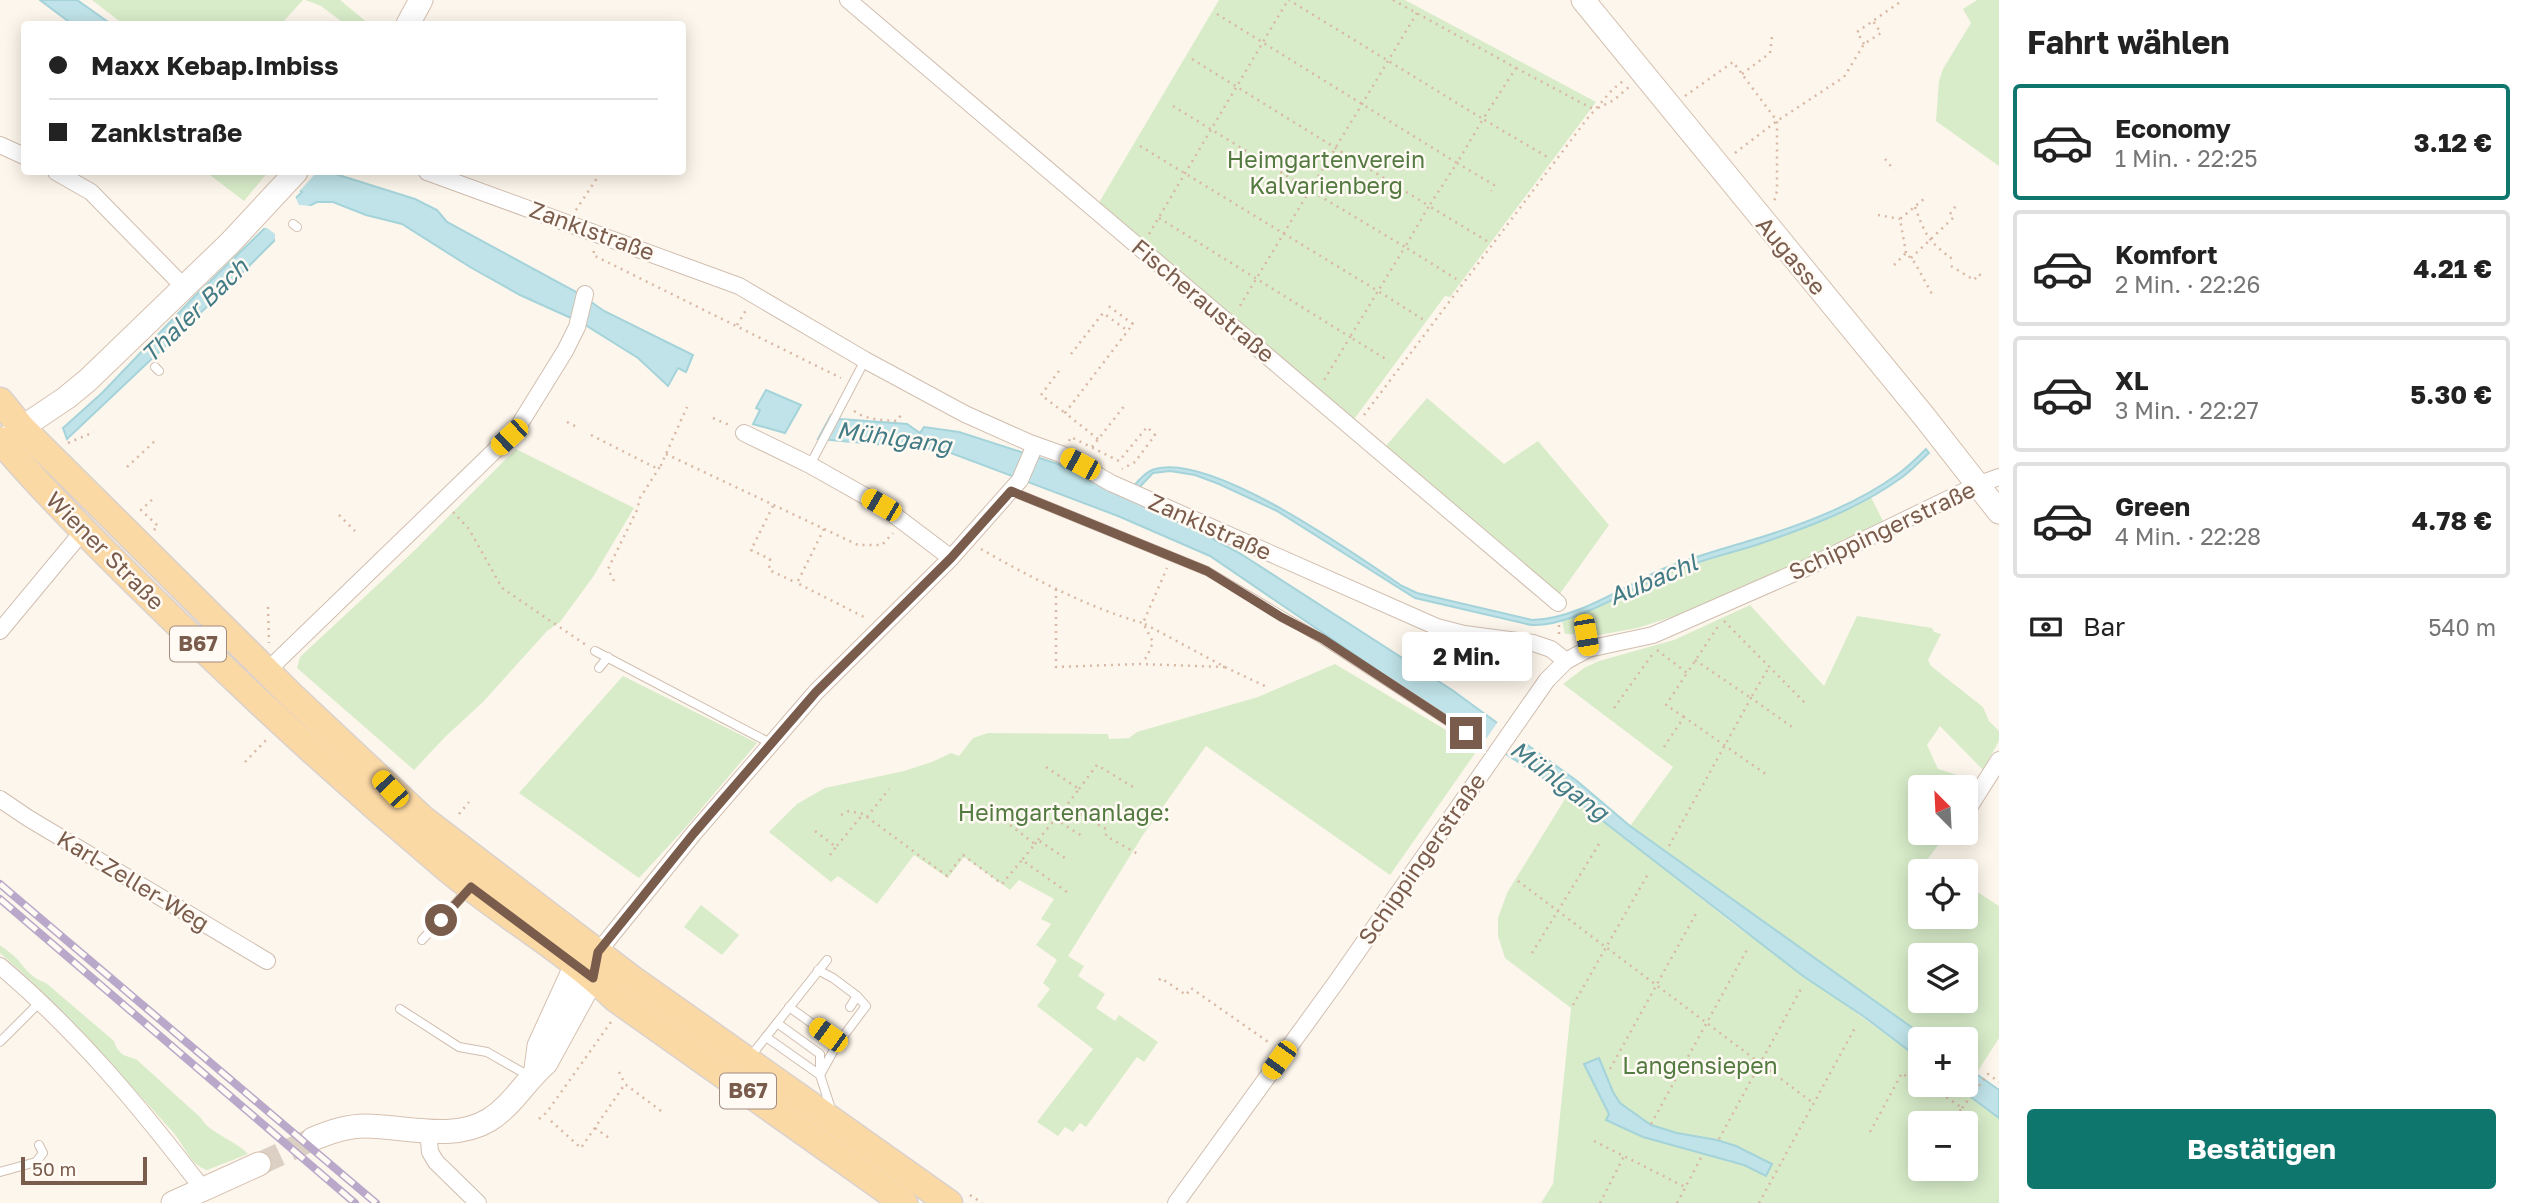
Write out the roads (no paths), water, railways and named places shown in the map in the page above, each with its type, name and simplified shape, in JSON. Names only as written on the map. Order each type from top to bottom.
[{"type":"main road","name":"Wiener Straße","points":[[0,401],[6,438],[83,531],[275,718],[349,785],[471,887],[589,965],[638,983],[949,1203]]},
{"type":"main road","name":"Wiener Straße","points":[[6,438],[267,671],[423,819],[589,965],[616,999],[904,1203]]},
{"type":"street","points":[[410,21],[421,0]]},
{"type":"street","name":"Fischeraustraße","points":[[848,0],[1353,429],[1558,609]]},
{"type":"street","name":"Augasse","points":[[1583,0],[1923,415],[1999,512]]},
{"type":"street","points":[[0,145],[21,155]]},
{"type":"street","points":[[61,175],[91,192],[184,288]]},
{"type":"street","name":"Zanklstraße","points":[[436,175],[739,286],[864,360],[1033,448],[1061,454],[1111,483],[1437,627],[1464,634],[1533,643],[1551,649],[1566,661]]},
{"type":"street","points":[[6,438],[88,380],[268,210],[291,177]]},
{"type":"street","points":[[267,671],[516,430],[565,351],[576,327],[585,294]]},
{"type":"street","points":[[744,433],[810,465],[881,505],[951,558]]},
{"type":"street","points":[[313,1139],[335,1131],[365,1126],[458,1130],[486,1122],[513,1101],[546,1063],[589,965],[694,833],[824,684],[951,558],[1016,485],[1033,448]]},
{"type":"street","name":"Schippingerstraße","points":[[1176,1203],[1337,981],[1494,751],[1547,680],[1587,642],[1653,635],[1806,568],[1977,485],[1999,477]]},
{"type":"street","points":[[0,631],[83,531]]},
{"type":"street","points":[[1978,793],[1999,760]]},
{"type":"street","name":"Karl-Zeller-Weg","points":[[0,799],[267,961]]},
{"type":"street","points":[[0,965],[41,1001],[102,1064],[202,1188]]},
{"type":"street","points":[[428,1130],[430,1152],[436,1162],[478,1203]]},
{"type":"street","points":[[173,1203],[259,1164]]},
{"type":"lane","points":[[810,465],[864,360]]},
{"type":"lane","name":"Zanklstraße","points":[[1016,485],[1207,571],[1281,617],[1323,639],[1466,733]]},
{"type":"lane","points":[[595,651],[772,744]]},
{"type":"lane","points":[[599,668],[608,657]]},
{"type":"lane","points":[[422,940],[471,887]]},
{"type":"lane","points":[[748,1060],[827,960]]},
{"type":"lane","points":[[818,970],[834,978],[858,996],[866,1006],[836,1046],[820,1075]]},
{"type":"lane","points":[[850,1007],[858,996]]},
{"type":"lane","points":[[0,1042],[41,1001]]},
{"type":"lane","points":[[789,1007],[834,1033],[836,1046]]},
{"type":"lane","points":[[400,1009],[459,1047],[487,1052],[534,1075]]},
{"type":"lane","points":[[776,1023],[820,1054],[820,1075],[834,1122]]},
{"type":"lane","points":[[766,1037],[820,1075]]},
{"type":"lane","points":[[0,1172],[36,1162],[43,1153],[39,1145]]},
{"type":"water","points":[[40,0],[77,0],[107,21],[68,21]]},
{"type":"water","name":"Thaler Bach","points":[[280,175],[339,175],[415,199],[437,210],[447,222],[580,294],[604,311],[693,355],[686,372],[678,368],[668,386],[638,358],[582,323],[520,295],[402,224],[366,215],[333,202],[317,202],[309,206],[67,439],[63,428],[102,393],[193,298],[302,192]]},
{"type":"water","name":"Mühlgang","points":[[766,390],[801,405],[785,433],[753,424],[760,410],[756,408]]},
{"type":"water","name":"Mühlgang","points":[[831,415],[840,419],[907,424],[920,433],[924,427],[959,432],[1058,464],[1109,488],[1127,493],[1143,476],[1155,469],[1180,468],[1211,476],[1246,490],[1318,530],[1402,586],[1417,593],[1532,620],[1583,608],[1665,568],[1828,513],[1882,485],[1926,449],[1929,453],[1901,478],[1831,517],[1794,532],[1680,569],[1582,614],[1547,624],[1531,625],[1415,598],[1277,511],[1195,475],[1170,471],[1153,473],[1132,495],[1241,554],[1452,690],[1577,781],[1630,826],[1911,1027],[1908,1027],[1908,1050],[1803,976],[1568,794],[1408,691],[1210,556],[1118,516],[943,450],[818,439]]},
{"type":"water","points":[[1599,1058],[1620,1103],[1651,1125],[1736,1146],[1772,1164],[1766,1176],[1744,1165],[1643,1137],[1606,1120],[1609,1114],[1584,1064]]},
{"type":"water","points":[[1978,1075],[1999,1090],[1999,1118],[1971,1097],[1978,1097]]},
{"type":"tunnel","points":[[259,1164],[313,1139]]},
{"type":"railway","points":[[0,884],[376,1203]]},
{"type":"railway","points":[[0,899],[355,1203]]},
{"type":"park label","name":"Heimgartenverein Kalvarienberg","points":[[1326,173]]},
{"type":"park label","name":"Heimgartenanlage:","points":[[1064,813]]},
{"type":"park label","name":"Langensiepen","points":[[1700,1066]]},
{"type":"water label","name":"Aubachl","points":[[1653,580]]}]
